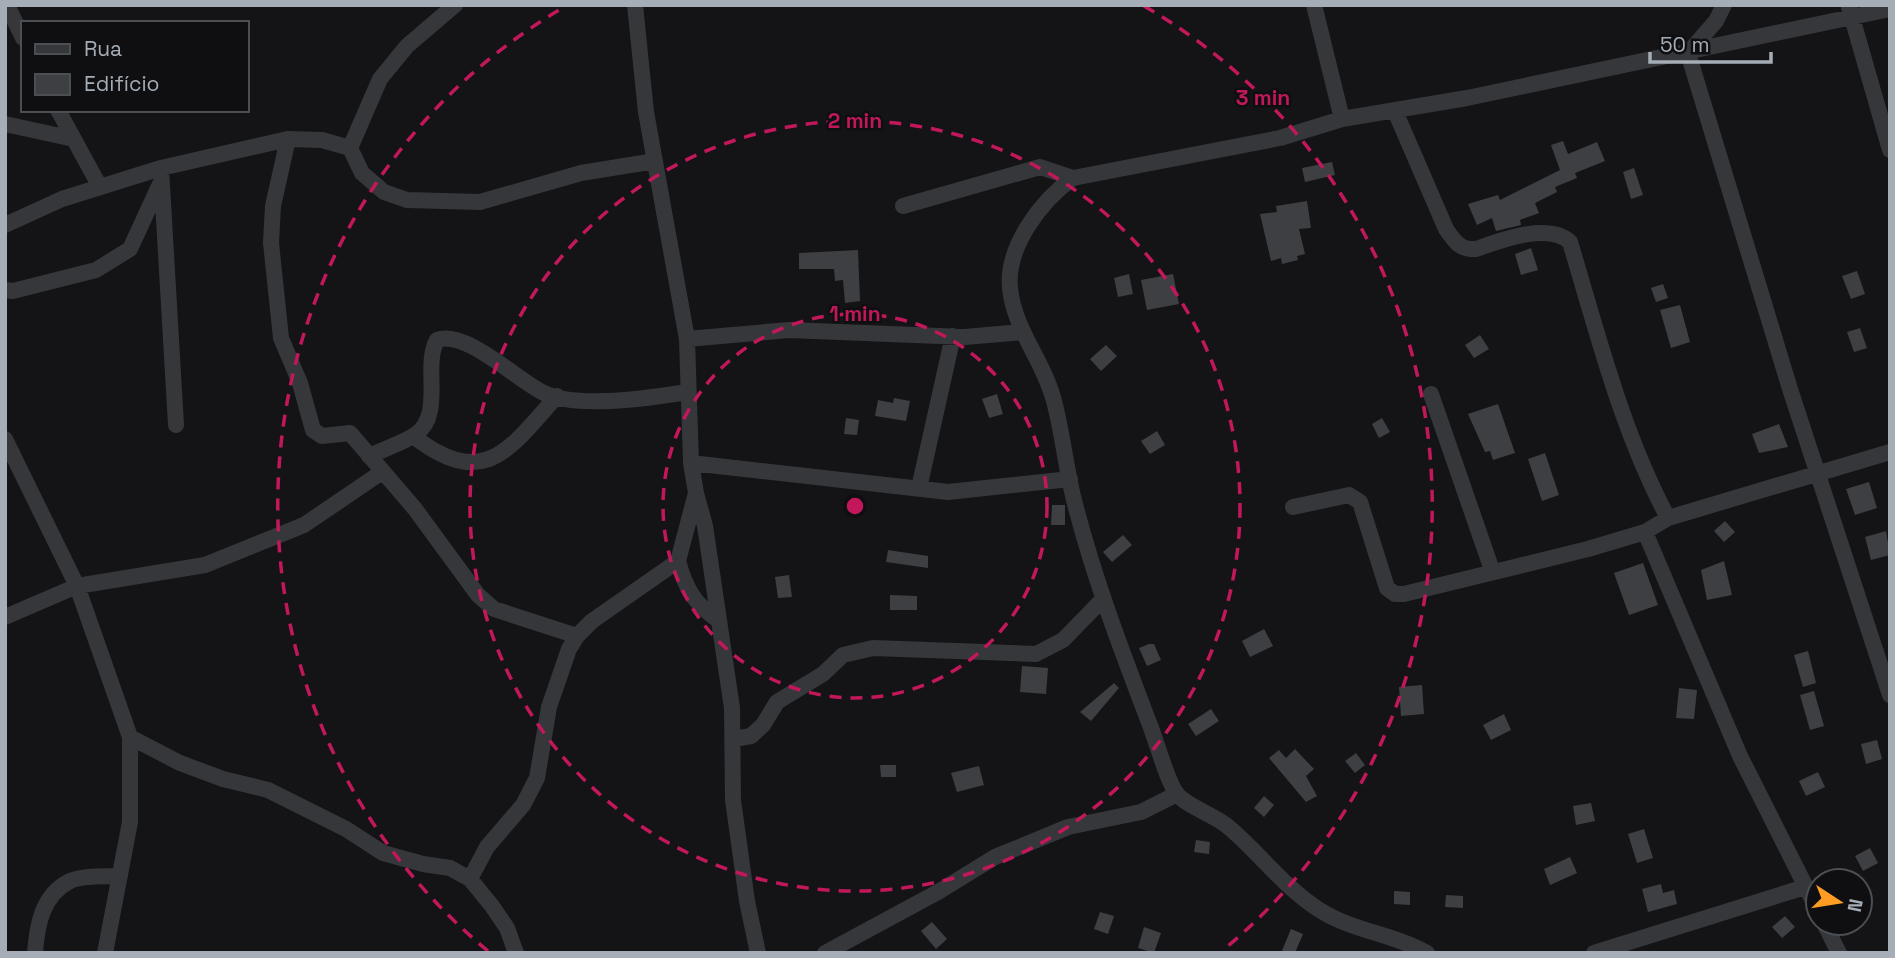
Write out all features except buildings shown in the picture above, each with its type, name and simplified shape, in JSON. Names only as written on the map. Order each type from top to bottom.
[{"type":"street","points":[[7,5],[21,34]]},
{"type":"street","points":[[349,148],[380,79],[407,46],[456,5]]},
{"type":"street","points":[[635,5],[655,162],[687,339],[691,463],[705,526],[719,621],[734,739],[733,800],[747,901],[758,953]]},
{"type":"street","points":[[1314,5],[1342,119]]},
{"type":"street","points":[[1688,53],[1716,21],[1724,5]]},
{"type":"street","points":[[1427,953],[1409,943],[1370,933],[1316,908],[1279,878],[1226,825],[1177,794],[1102,599],[1070,479],[1054,399],[1042,369],[1021,332],[1010,287],[1016,254],[1035,215],[1055,191],[1073,178],[1280,138],[1342,119],[1688,53],[1849,10],[1890,9]]},
{"type":"street","points":[[1849,10],[1890,150]]},
{"type":"street","points":[[1688,53],[1790,389],[1890,695]]},
{"type":"street","points":[[1395,111],[1446,229],[1455,243],[1466,249],[1476,248],[1550,232],[1563,234],[1570,242],[1629,431],[1647,478],[1668,518]]},
{"type":"street","points":[[59,112],[100,187]]},
{"type":"street","points":[[5,124],[74,139]]},
{"type":"street","points":[[288,139],[273,206],[271,243],[281,338],[300,383],[313,430],[321,436],[350,433],[415,509],[453,565],[494,609],[577,636]]},
{"type":"street","points":[[5,225],[62,199],[100,187],[162,174],[288,139],[322,140],[349,148],[362,173],[384,192],[407,200],[480,202],[581,173],[655,162]]},
{"type":"street","points":[[903,206],[1040,167],[1073,178]]},
{"type":"street","points":[[5,290],[96,270],[130,249],[162,174]]},
{"type":"street","points":[[162,174],[176,425]]},
{"type":"street","points":[[687,339],[789,330],[953,336],[1021,332]]},
{"type":"street","points":[[919,488],[953,336]]},
{"type":"street","points":[[369,456],[414,436],[428,416],[432,348],[437,340],[443,338],[466,342],[546,394],[612,400],[687,392]]},
{"type":"street","points":[[1431,394],[1492,570]]},
{"type":"street","points":[[414,436],[449,460],[473,463],[497,458],[521,437],[557,396]]},
{"type":"street","points":[[5,439],[77,586],[130,737],[130,822],[105,953]]},
{"type":"street","points":[[1293,507],[1349,495],[1360,502],[1387,587],[1395,594],[1588,549],[1645,532],[1668,518],[1818,471],[1890,452]]},
{"type":"street","points":[[691,463],[948,492],[1070,479]]},
{"type":"street","points":[[5,617],[77,586],[205,565],[304,525],[382,472]]},
{"type":"street","points":[[696,493],[678,561],[686,591],[699,607],[719,621]]},
{"type":"street","points":[[1645,532],[1740,755],[1804,885]]},
{"type":"street","points":[[470,879],[487,847],[523,805],[537,778],[549,707],[569,649],[577,636],[592,621],[678,561]]},
{"type":"street","points":[[734,739],[751,736],[763,725],[777,702],[823,674],[843,655],[873,648],[1036,654],[1063,640],[1102,599]]},
{"type":"street","points":[[130,737],[180,763],[223,779],[268,790],[346,829],[383,853],[450,868],[470,879],[507,928],[516,953]]},
{"type":"street","points":[[825,953],[938,892],[995,856],[1068,827],[1141,812],[1177,794]]},
{"type":"street","points":[[35,953],[41,912],[55,892],[72,880],[120,876]]},
{"type":"street","points":[[1594,953],[1804,887]]},
{"type":"street","points":[[1831,937],[1839,953]]}]
